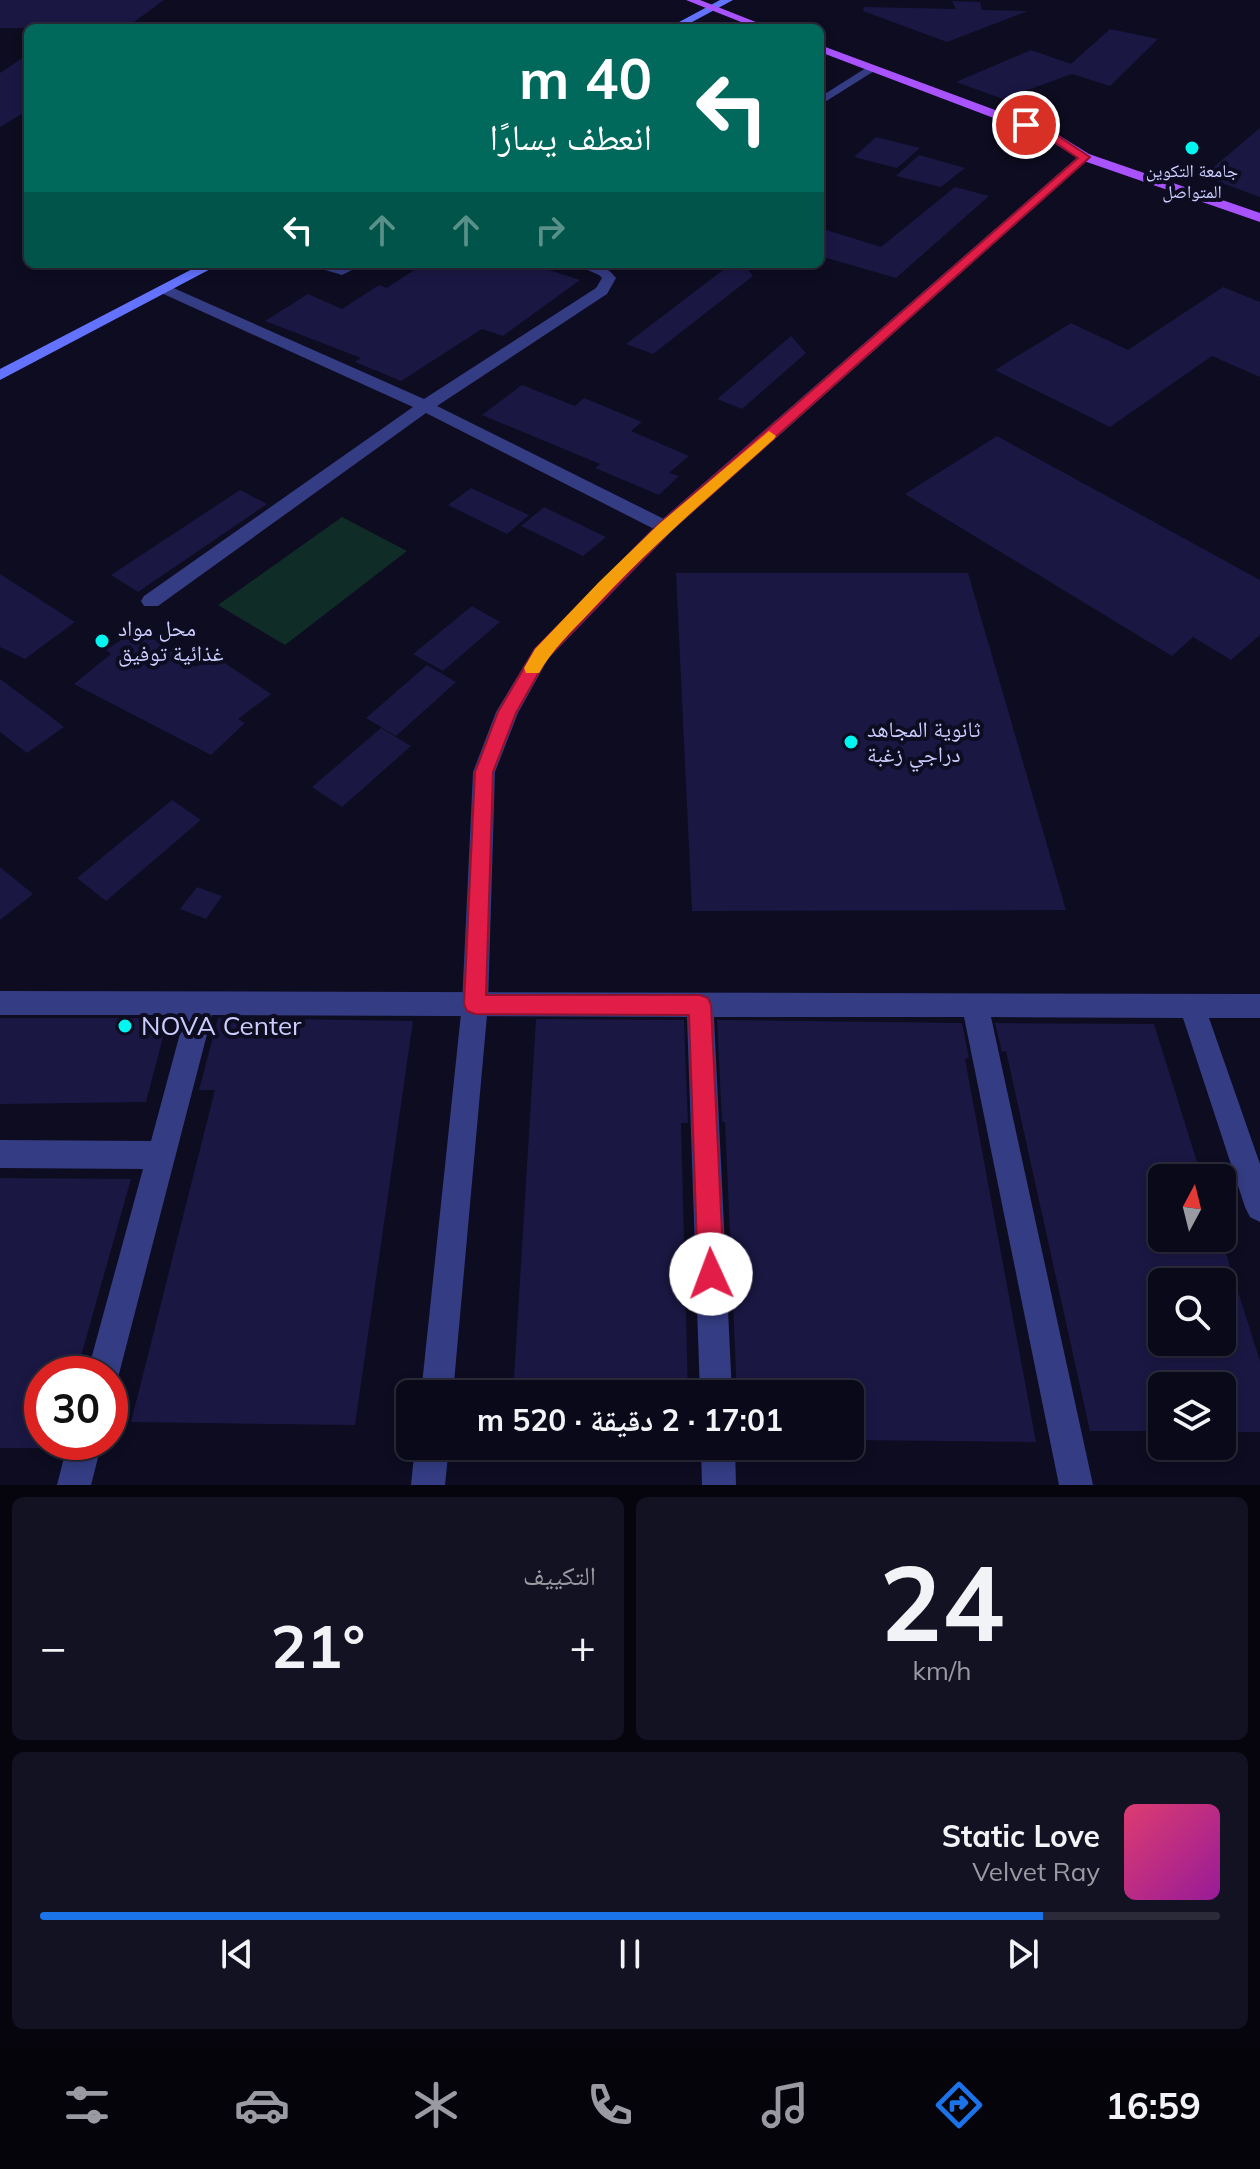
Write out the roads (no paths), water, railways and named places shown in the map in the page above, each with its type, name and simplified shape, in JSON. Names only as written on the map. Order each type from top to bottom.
[{"type":"main road","points":[[691,0],[756,24]]},
{"type":"main road","points":[[681,24],[728,0]]},
{"type":"main road","points":[[824,50],[1048,134],[1085,157],[1260,218]]},
{"type":"main road","points":[[0,375],[205,268]]},
{"type":"street","points":[[824,99],[873,68]]},
{"type":"street","points":[[438,1380],[475,1004],[484,772],[507,712],[541,654],[665,527],[1085,157]]},
{"type":"street","points":[[329,268],[342,271],[348,268]]},
{"type":"street","points":[[151,601],[425,406],[602,291],[609,278],[604,272],[592,268]]},
{"type":"street","points":[[164,289],[425,406],[665,527]]},
{"type":"street","points":[[0,1003],[1260,1006]]},
{"type":"street","points":[[108,1356],[202,1003]]},
{"type":"street","points":[[700,1005],[715,1380]]},
{"type":"street","points":[[975,1006],[1076,1485]]},
{"type":"street","points":[[1192,1006],[1260,1207]]},
{"type":"street","points":[[0,1154],[161,1155]]},
{"type":"street","points":[[74,1485],[80,1460]]},
{"type":"street","points":[[428,1485],[431,1460]]},
{"type":"street","points":[[718,1460],[719,1485]]},
{"type":"place","name":"جامعة التكوين المتواصل","points":[[1192,148]]},
{"type":"place","name":"محل مواد غذائية توفيق","points":[[102,641]]},
{"type":"place","name":"ثانوية المجاهد دراجي زغبة","points":[[851,742]]},
{"type":"place","name":"NOVA Center","points":[[125,1026]]}]
